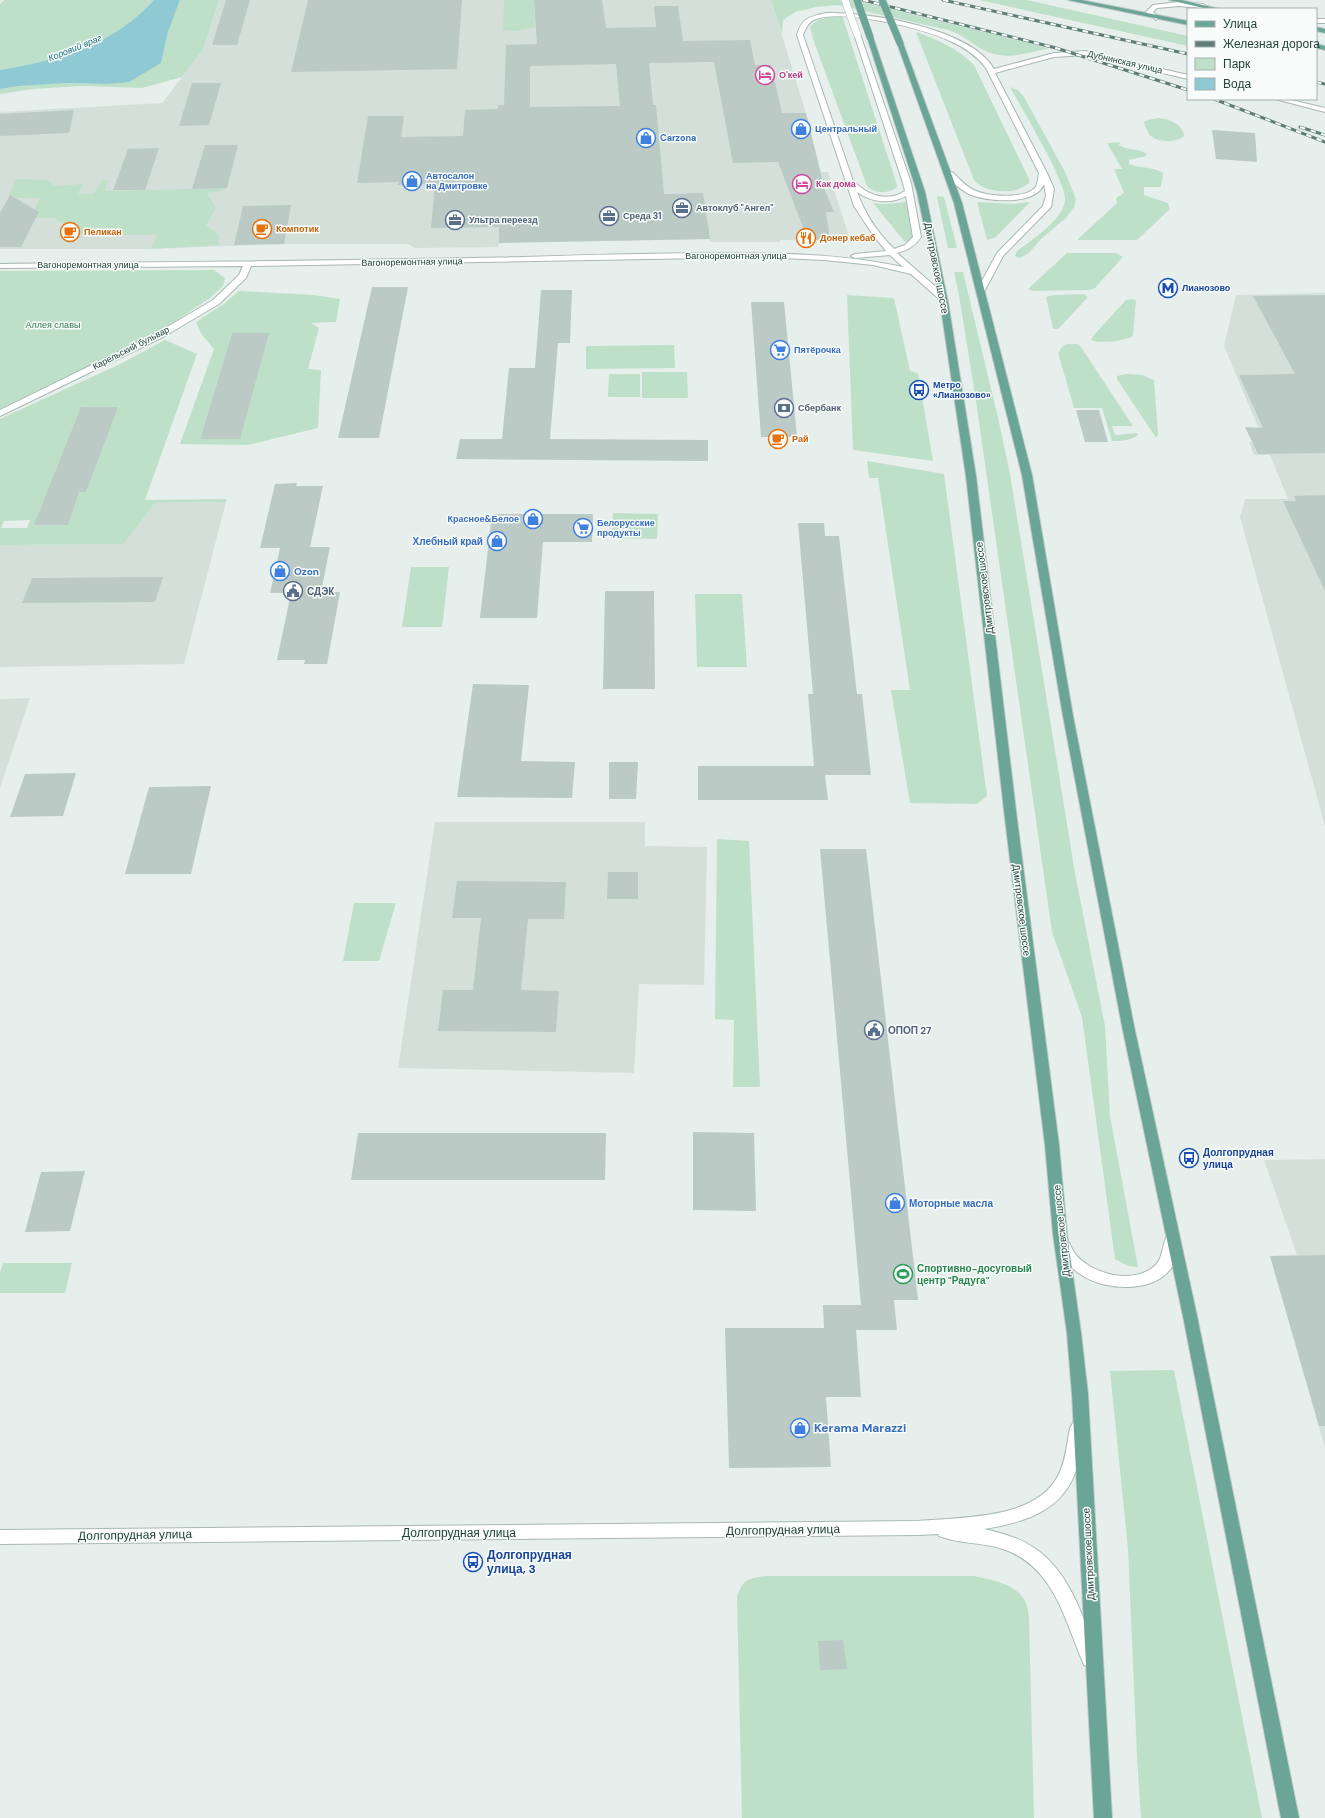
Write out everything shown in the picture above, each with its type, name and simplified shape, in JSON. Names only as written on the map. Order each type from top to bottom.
[{"type":"main road","name":"Дмитровское шоссе","points":[[857,0],[921,192],[930,230],[942,297],[971,476],[1011,819],[1052,1145],[1060,1234],[1075,1340],[1081,1412],[1103,1818]]},
{"type":"main road","points":[[882,0],[900,43],[949,174],[958,203],[1027,476],[1068,716],[1128,1026],[1190,1316],[1290,1818]]},
{"type":"main road","points":[[1071,0],[1149,16]]},
{"type":"main road","points":[[1113,0],[1132,11],[1156,18],[1187,23]]},
{"type":"main road","points":[[1172,0],[1212,8]]},
{"type":"street","points":[[845,0],[908,183],[909,191],[904,196],[896,198],[876,198],[859,192],[850,182]]},
{"type":"street","points":[[1156,18],[1148,12],[1155,6],[1179,4],[1203,6]]},
{"type":"street","points":[[942,297],[890,252],[865,219],[852,192],[850,182],[800,35],[800,29],[806,19],[812,16],[828,13],[851,13],[934,32],[960,43],[975,52],[986,63],[992,72],[1043,173],[1050,190],[1050,196],[1047,207],[1000,255],[980,292]]},
{"type":"street","name":"Дубнинская улица","points":[[992,72],[1054,55],[1085,53],[1187,77]]},
{"type":"street","points":[[1282,100],[1325,110]]},
{"type":"street","points":[[949,174],[972,192],[983,196],[1008,198],[1033,193],[1039,188],[1043,173]]},
{"type":"street","name":"Вагоноремонтная улица","points":[[824,258],[865,256],[890,252],[907,248],[916,241],[917,236],[909,191]]},
{"type":"street","name":"Вагоноремонтная улица","points":[[0,266],[248,265],[441,262],[699,255],[763,255],[824,258],[873,263],[913,272]]},
{"type":"street","name":"Карельский бульвар","points":[[0,413],[160,335],[216,302],[243,276],[248,265]]},
{"type":"street","points":[[1060,1234],[1064,1247],[1073,1260],[1085,1270],[1100,1278],[1116,1282],[1132,1282],[1147,1278],[1160,1271],[1168,1261],[1173,1250],[1172,1237]]},
{"type":"street","name":"Долгопрудная улица","points":[[918,1528],[1015,1517],[1032,1511],[1048,1500],[1063,1484],[1072,1459],[1081,1412]]},
{"type":"street","name":"Долгопрудная улица","points":[[0,1537],[918,1528],[962,1532],[998,1539],[1024,1549],[1042,1563],[1062,1588],[1077,1621],[1095,1672]]},
{"type":"shaded area","points":[[219,0],[771,0],[806,113],[821,172],[828,172],[850,239],[780,240],[780,242],[710,242],[709,239],[499,243],[498,247],[415,248],[408,244],[284,244],[151,249],[0,249],[0,112],[162,103],[203,50]]},
{"type":"shaded area","points":[[1325,293],[1325,826],[1240,517],[1245,499],[1288,499],[1270,455],[1254,455],[1249,442],[1264,441],[1224,346],[1236,295]]},
{"type":"shaded area","points":[[226,502],[184,664],[0,667],[0,545],[124,544],[155,503]]},
{"type":"shaded area","points":[[30,698],[0,788],[0,699]]},
{"type":"shaded area","points":[[435,822],[645,822],[645,846],[707,847],[704,985],[639,984],[634,1073],[398,1068]]},
{"type":"shaded area","points":[[1325,1159],[1325,1448],[1270,1256],[1297,1255],[1264,1160]]},
{"type":"green space","points":[[4,0],[154,0],[138,16],[121,29],[102,40],[64,56],[0,70],[0,4]]},
{"type":"green space","points":[[180,0],[219,0],[203,50],[182,77],[142,88],[82,86],[33,89],[0,94],[0,89],[19,86],[68,83],[107,84],[161,63],[168,32]]},
{"type":"green space","points":[[504,0],[534,0],[535,27],[515,31],[503,30]]},
{"type":"green space","points":[[771,0],[854,0],[1049,48],[1014,56],[997,55],[980,48],[948,30],[838,5],[816,7],[795,12],[783,20],[782,34]]},
{"type":"green space","points":[[979,0],[1027,0],[1187,36],[1187,46]]},
{"type":"green space","points":[[842,15],[897,185],[897,187],[890,191],[878,192],[867,186],[813,39],[810,27],[816,21]]},
{"type":"green space","points":[[916,32],[947,45],[968,59],[974,65],[1029,179],[1029,183],[1017,190],[1001,191],[986,188],[979,185],[974,180]]},
{"type":"green space","points":[[1010,87],[1018,90],[1024,97],[1065,172],[1076,199],[1074,207],[1066,218],[1041,239],[1029,253],[1020,258],[1015,256],[1017,251],[1046,229],[1063,208],[1065,201],[1064,192],[1052,162]]},
{"type":"green space","points":[[1158,118],[1178,125],[1184,136],[1171,141],[1152,137],[1149,134],[1144,122]]},
{"type":"green space","points":[[1120,142],[1119,145],[1122,147],[1141,151],[1147,154],[1146,156],[1129,160],[1129,164],[1138,167],[1155,169],[1163,173],[1161,187],[1144,187],[1144,195],[1168,203],[1170,209],[1137,240],[1077,240],[1117,203],[1116,198],[1124,193],[1114,169],[1122,169],[1107,143]]},
{"type":"green space","points":[[16,179],[47,180],[55,186],[83,184],[78,194],[94,194],[102,180],[108,180],[105,191],[225,188],[225,190],[207,193],[216,208],[206,225],[218,234],[219,245],[151,249],[157,235],[80,235],[54,218],[36,218],[32,214],[40,198],[8,198]]},
{"type":"green space","points":[[938,196],[944,197],[957,248],[948,248]]},
{"type":"green space","points":[[906,202],[913,237],[909,242],[904,241],[873,203],[885,204]]},
{"type":"green space","points":[[977,202],[1015,204],[1030,202],[996,237],[987,240]]},
{"type":"green space","points":[[1067,253],[1116,253],[1123,257],[1095,288],[1090,290],[1033,291],[1028,289]]},
{"type":"green space","name":"Аллея славы","points":[[214,270],[225,278],[223,286],[210,298],[156,334],[0,409],[0,271]]},
{"type":"green space","points":[[954,272],[963,272],[1010,474],[1075,873],[1105,1026],[1110,1116],[1138,1267],[1128,1266],[1115,1259],[1082,1017],[1052,932],[976,401]]},
{"type":"green space","points":[[239,291],[314,295],[340,299],[336,322],[311,323],[319,328],[308,369],[321,370],[318,428],[248,445],[180,444],[214,349],[202,335],[196,322],[225,303]],"holes":[[[232,333],[240,439],[200,439]]]},
{"type":"green space","points":[[1084,294],[1088,297],[1058,329],[1053,329],[1046,297],[1053,295]]},
{"type":"green space","points":[[847,295],[894,298],[910,371],[918,373],[933,461],[853,450]]},
{"type":"green space","points":[[1126,300],[1136,300],[1133,336],[1112,341],[1100,342],[1091,340]]},
{"type":"green space","points":[[165,340],[197,354],[145,500],[227,499],[226,502],[155,503],[124,544],[0,545],[0,419],[120,364]],"holes":[[[30,520],[27,528],[1,528],[4,521]]]},
{"type":"green space","points":[[1067,344],[1077,344],[1081,347],[1133,426],[1112,426],[1115,435],[1137,433],[1138,435],[1129,440],[1112,441],[1102,408],[1074,408],[1058,353],[1062,347]]},
{"type":"green space","points":[[674,345],[675,368],[586,369],[586,346]]},
{"type":"green space","points":[[642,372],[687,372],[688,398],[642,398]]},
{"type":"green space","points":[[609,374],[640,374],[640,397],[608,397]]},
{"type":"green space","points":[[1127,374],[1142,375],[1154,380],[1158,435],[1156,438],[1117,379],[1117,376]]},
{"type":"green space","points":[[867,461],[944,474],[987,796],[977,804],[910,803],[891,690],[910,690],[878,478],[869,478]]},
{"type":"green space","points":[[613,513],[658,514],[657,539],[611,538]]},
{"type":"green space","points":[[411,567],[449,567],[442,627],[402,627]]},
{"type":"green space","points":[[695,594],[742,594],[747,667],[697,667]]},
{"type":"green space","points":[[717,839],[749,841],[760,1087],[733,1087],[734,1020],[715,1019]]},
{"type":"green space","points":[[354,903],[396,903],[379,961],[343,961]]},
{"type":"green space","points":[[3,1263],[72,1263],[65,1293],[0,1293],[0,1272]]},
{"type":"green space","points":[[1174,1370],[1262,1818],[1141,1818],[1128,1549],[1110,1371]]},
{"type":"green space","points":[[766,1576],[974,1576],[1002,1583],[1009,1586],[1021,1595],[1026,1603],[1029,1617],[1034,1818],[742,1818],[737,1597],[739,1591],[747,1580]]},
{"type":"water","points":[[154,0],[180,0],[168,32],[161,63],[129,82],[107,84],[68,83],[19,86],[0,89],[0,70],[64,56],[102,40],[121,29],[138,16]]},
{"type":"building","points":[[226,0],[250,0],[237,45],[212,45]]},
{"type":"building","points":[[308,0],[462,0],[457,69],[291,72]]},
{"type":"building","points":[[534,0],[602,0],[606,28],[656,27],[654,6],[678,6],[683,41],[750,40],[755,65],[771,65],[782,113],[806,113],[824,188],[834,212],[826,212],[830,240],[808,240],[778,162],[733,163],[714,62],[649,63],[653,105],[656,105],[664,194],[703,193],[710,239],[499,243],[499,227],[431,228],[435,184],[398,185],[398,182],[357,183],[368,116],[404,116],[401,137],[463,136],[465,110],[498,109],[498,105],[504,105],[506,45],[537,44]],"holes":[[[616,64],[620,106],[530,107],[530,66]]]},
{"type":"building","points":[[192,83],[221,83],[209,125],[179,126]]},
{"type":"building","points":[[74,110],[69,133],[0,136],[0,114]]},
{"type":"building","points":[[1212,130],[1255,133],[1257,162],[1216,159]]},
{"type":"building","points":[[205,145],[238,145],[227,188],[192,189]]},
{"type":"building","points":[[159,148],[145,190],[113,190],[128,149]]},
{"type":"building","points":[[10,195],[39,212],[21,247],[0,247],[0,213]]},
{"type":"building","name":"Компотик","points":[[291,205],[284,244],[234,245],[243,206]]},
{"type":"building","points":[[372,287],[408,287],[379,438],[338,438]]},
{"type":"building","points":[[541,290],[572,290],[570,343],[558,343],[550,439],[708,440],[708,461],[456,459],[460,439],[502,439],[509,368],[535,368]]},
{"type":"building","points":[[1325,295],[1325,453],[1258,454],[1245,427],[1263,428],[1239,375],[1295,374],[1253,296]]},
{"type":"building","points":[[751,302],[784,302],[797,437],[761,437]]},
{"type":"building","points":[[232,333],[269,333],[240,439],[200,439]]},
{"type":"building","points":[[81,407],[118,407],[86,492],[79,492],[68,525],[34,525]]},
{"type":"building","points":[[1076,410],[1099,410],[1108,442],[1085,442]]},
{"type":"building","points":[[297,483],[296,486],[323,486],[310,547],[330,547],[321,592],[340,592],[327,664],[304,664],[305,660],[277,660],[291,593],[270,593],[280,548],[260,548],[275,484]]},
{"type":"building","points":[[1325,495],[1325,591],[1283,501],[1296,501],[1294,496]]},
{"type":"building","points":[[492,514],[593,514],[592,542],[543,542],[537,618],[480,618]]},
{"type":"building","points":[[798,523],[824,523],[825,536],[839,536],[857,694],[862,694],[871,775],[825,775],[828,800],[698,800],[698,766],[814,766],[808,694],[813,694]]},
{"type":"building","points":[[163,577],[155,602],[22,603],[32,578]]},
{"type":"building","points":[[605,591],[654,591],[655,689],[603,689]]},
{"type":"building","points":[[473,684],[529,685],[521,761],[575,762],[572,798],[457,797]]},
{"type":"building","points":[[609,762],[638,762],[636,799],[609,799]]},
{"type":"building","points":[[76,773],[63,816],[10,817],[25,774]]},
{"type":"building","points":[[211,786],[191,874],[125,874],[149,787]]},
{"type":"building","points":[[820,849],[866,849],[918,1300],[894,1300],[897,1330],[856,1330],[861,1397],[826,1397],[831,1467],[729,1468],[725,1328],[824,1328],[823,1305],[861,1305]]},
{"type":"building","points":[[608,872],[638,872],[638,899],[607,899]]},
{"type":"building","points":[[457,881],[566,882],[564,919],[528,919],[521,990],[559,991],[556,1032],[438,1031],[443,990],[473,990],[481,918],[452,918]]},
{"type":"building","points":[[693,1132],[754,1133],[756,1211],[693,1210]]},
{"type":"building","points":[[358,1133],[606,1133],[605,1180],[351,1180]]},
{"type":"building","points":[[85,1171],[70,1231],[25,1232],[41,1172]]},
{"type":"building","points":[[1325,1255],[1325,1426],[1319,1426],[1270,1256]]},
{"type":"building","points":[[843,1640],[847,1669],[820,1670],[818,1641]]},
{"type":"railway","points":[[863,0],[1056,48],[1187,90]]},
{"type":"railway","points":[[943,0],[1187,54]]},
{"type":"railway","points":[[1317,82],[1325,84]]},
{"type":"railway","points":[[1217,100],[1325,142]]},
{"type":"railway","points":[[1300,127],[1325,135]]},
{"type":"place","name":"О'кей","points":[[765,75]]},
{"type":"place","name":"Центральный","points":[[801,129]]},
{"type":"place","name":"Carzona","points":[[646,138]]},
{"type":"place","name":"Автосалон на Дмитровке","points":[[412,181]]},
{"type":"place","name":"Как дома","points":[[802,184]]},
{"type":"place","name":"Автоклуб \"Ангел\"","points":[[682,208]]},
{"type":"place","name":"Среда 31","points":[[609,216]]},
{"type":"place","name":"Ультра переезд","points":[[455,220]]},
{"type":"place","name":"Компотик","points":[[262,229]]},
{"type":"place","name":"Пеликан","points":[[70,232]]},
{"type":"place","name":"Донер кебаб","points":[[806,238]]},
{"type":"place","name":"Лианозово","points":[[1168,288]]},
{"type":"place","name":"Пятёрочка","points":[[780,350]]},
{"type":"place","name":"Метро «Лианозово»","points":[[919,390]]},
{"type":"place","name":"Сбербанк","points":[[784,408]]},
{"type":"place","name":"Рай","points":[[778,439]]},
{"type":"place","name":"Красное&Белое","points":[[533,519]]},
{"type":"place","name":"Белорусские продукты","points":[[583,528]]},
{"type":"place","name":"Хлебный край","points":[[497,541]]},
{"type":"place","name":"Ozon","points":[[280,571]]},
{"type":"place","name":"СДЭК","points":[[293,591]]},
{"type":"place","name":"ОПОП 27","points":[[874,1030]]},
{"type":"place","name":"Долгопрудная улица","points":[[1189,1158]]},
{"type":"place","name":"Моторные масла","points":[[895,1203]]},
{"type":"place","name":"Спортивно-досуговый центр \"Радуга\"","points":[[903,1274]]},
{"type":"place","name":"Kerama Marazzi","points":[[800,1428]]},
{"type":"place","name":"Долгопрудная улица, 3","points":[[473,1562]]},
{"type":"water label","name":"Коровий враг","points":[[75,48]]}]
